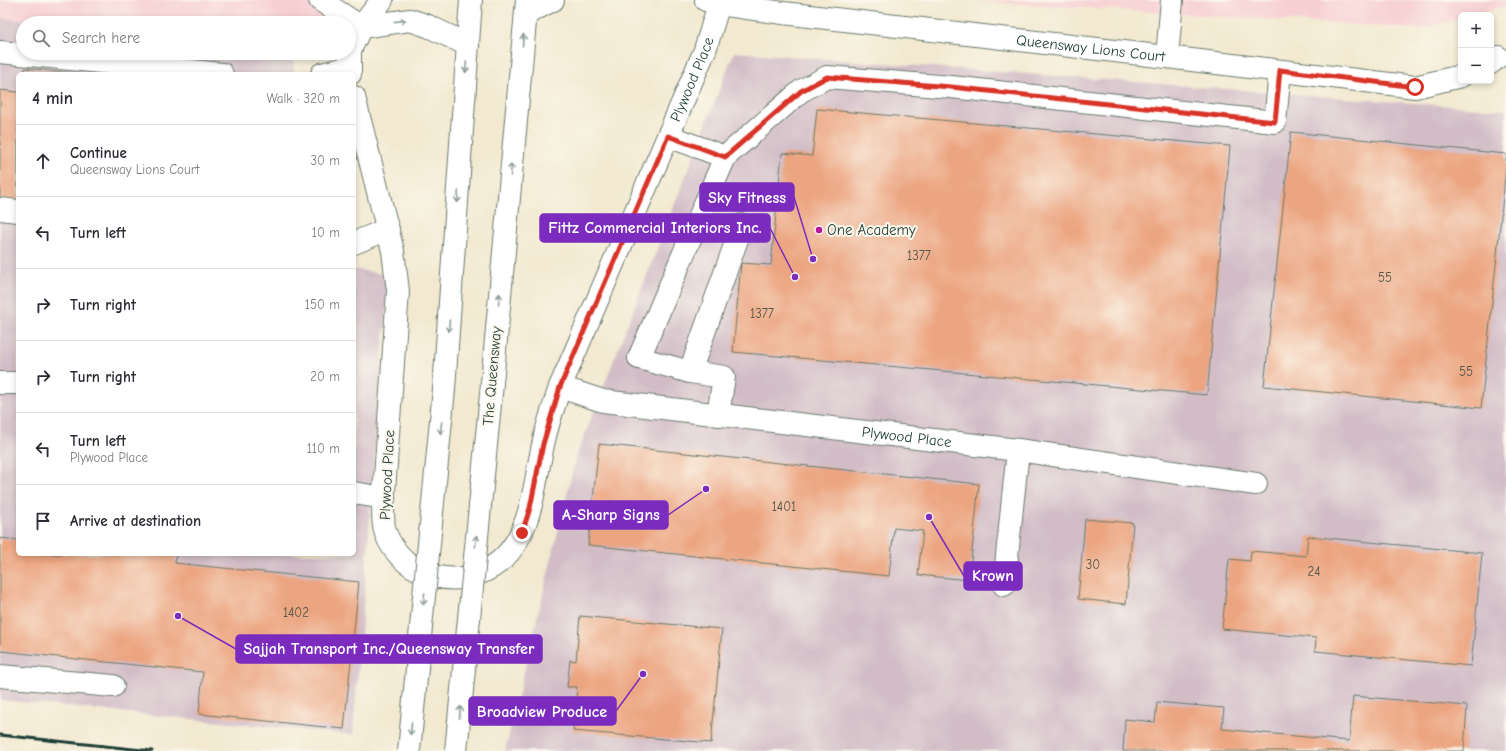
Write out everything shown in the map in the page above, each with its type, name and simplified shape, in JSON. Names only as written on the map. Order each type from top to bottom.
[{"type":"street","points":[[320,0],[344,16]]},
{"type":"street","points":[[356,37],[361,27],[382,0]]},
{"type":"street","points":[[409,751],[444,389],[470,0]]},
{"type":"street","points":[[526,7],[553,0]]},
{"type":"street","points":[[1167,57],[1172,0]]},
{"type":"street","name":"Queensway Lions Court","points":[[713,2],[909,28],[1280,70],[1415,87],[1458,77]]},
{"type":"street","name":"Plywood Place","points":[[356,105],[393,251],[398,291],[384,498],[384,526],[388,541],[399,556],[413,567],[430,575],[448,579],[466,578],[484,572],[500,562],[513,549],[522,533],[530,508],[543,444],[560,387],[705,50],[713,2]]},
{"type":"street","name":"The Queensway","points":[[456,751],[491,394],[526,7]]},
{"type":"street","points":[[356,24],[361,27],[410,20],[428,26],[468,45]]},
{"type":"street","points":[[0,52],[16,54]]},
{"type":"street","points":[[81,60],[202,72]]},
{"type":"street","points":[[350,60],[350,71]]},
{"type":"street","points":[[718,415],[724,377],[690,372],[639,358],[725,157],[801,91],[827,77],[951,87],[1275,122],[1280,70]]},
{"type":"street","points":[[668,136],[725,157]]},
{"type":"street","points":[[0,209],[16,211]]},
{"type":"street","points":[[690,372],[742,225]]},
{"type":"street","points":[[356,242],[388,229]]},
{"type":"street","points":[[0,383],[16,383]]},
{"type":"street","name":"Plywood Place","points":[[560,387],[603,401],[1018,450],[1256,484]]},
{"type":"street","points":[[1004,585],[1018,450]]},
{"type":"street","points":[[356,493],[384,498]]},
{"type":"street","points":[[0,676],[113,686]]},
{"type":"shaded area","points":[[0,0],[341,0],[325,16],[16,16],[16,20],[0,18]]},
{"type":"shaded area","points":[[963,0],[1506,0],[1506,6],[1484,12],[1458,12],[1458,19],[1421,29]]},
{"type":"shaded area","points":[[0,18],[16,20],[16,60],[294,60],[294,72],[16,72],[16,556],[356,556],[356,269],[389,275],[353,735],[0,700]]},
{"type":"shaded area","points":[[734,52],[1506,110],[1506,751],[505,751],[576,457]]},
{"type":"building","points":[[25,68],[60,72],[24,72]]},
{"type":"building","points":[[0,90],[16,92],[16,202],[0,200]]},
{"type":"building","points":[[817,109],[1230,146],[1207,395],[733,352],[741,263],[771,265],[782,153],[812,156]]},
{"type":"building","points":[[1291,132],[1506,154],[1506,168],[1481,408],[1264,386]]},
{"type":"building","points":[[599,444],[979,484],[969,580],[918,575],[923,531],[894,528],[889,576],[588,545]]},
{"type":"building","points":[[1085,519],[1133,523],[1126,604],[1078,599]]},
{"type":"building","points":[[1308,536],[1482,553],[1471,666],[1315,651],[1316,638],[1222,629],[1229,559],[1250,561],[1251,551],[1306,556]]},
{"type":"building","points":[[0,538],[16,540],[16,556],[176,556],[175,563],[359,582],[344,729],[199,714],[203,672],[0,651]]},
{"type":"building","points":[[580,616],[722,629],[711,743],[573,731],[577,687],[567,687],[570,660],[576,661]]},
{"type":"building","points":[[1353,696],[1467,706],[1464,751],[1123,751],[1125,719],[1155,722],[1157,702],[1224,708],[1222,729],[1349,741]]},
{"type":"railway","points":[[0,735],[152,751]]},
{"type":"place","name":"One Academy","points":[[819,230]]},
{"type":"place","name":"Sky Fitness","points":[[813,259]]},
{"type":"place","name":"Fittz Commercial Interiors Inc.","points":[[795,277]]},
{"type":"place","name":"A-Sharp Signs","points":[[706,489]]},
{"type":"place","name":"Krown","points":[[929,517]]},
{"type":"place","name":"Sajjah Transport Inc./Queensway Transfer","points":[[178,616]]},
{"type":"place","name":"Broadview Produce","points":[[643,674]]},
{"type":"route","points":[[522,533],[530,508],[543,444],[560,387],[668,136],[725,157],[801,91],[827,77],[951,87],[1275,122],[1280,70],[1415,87]]}]
